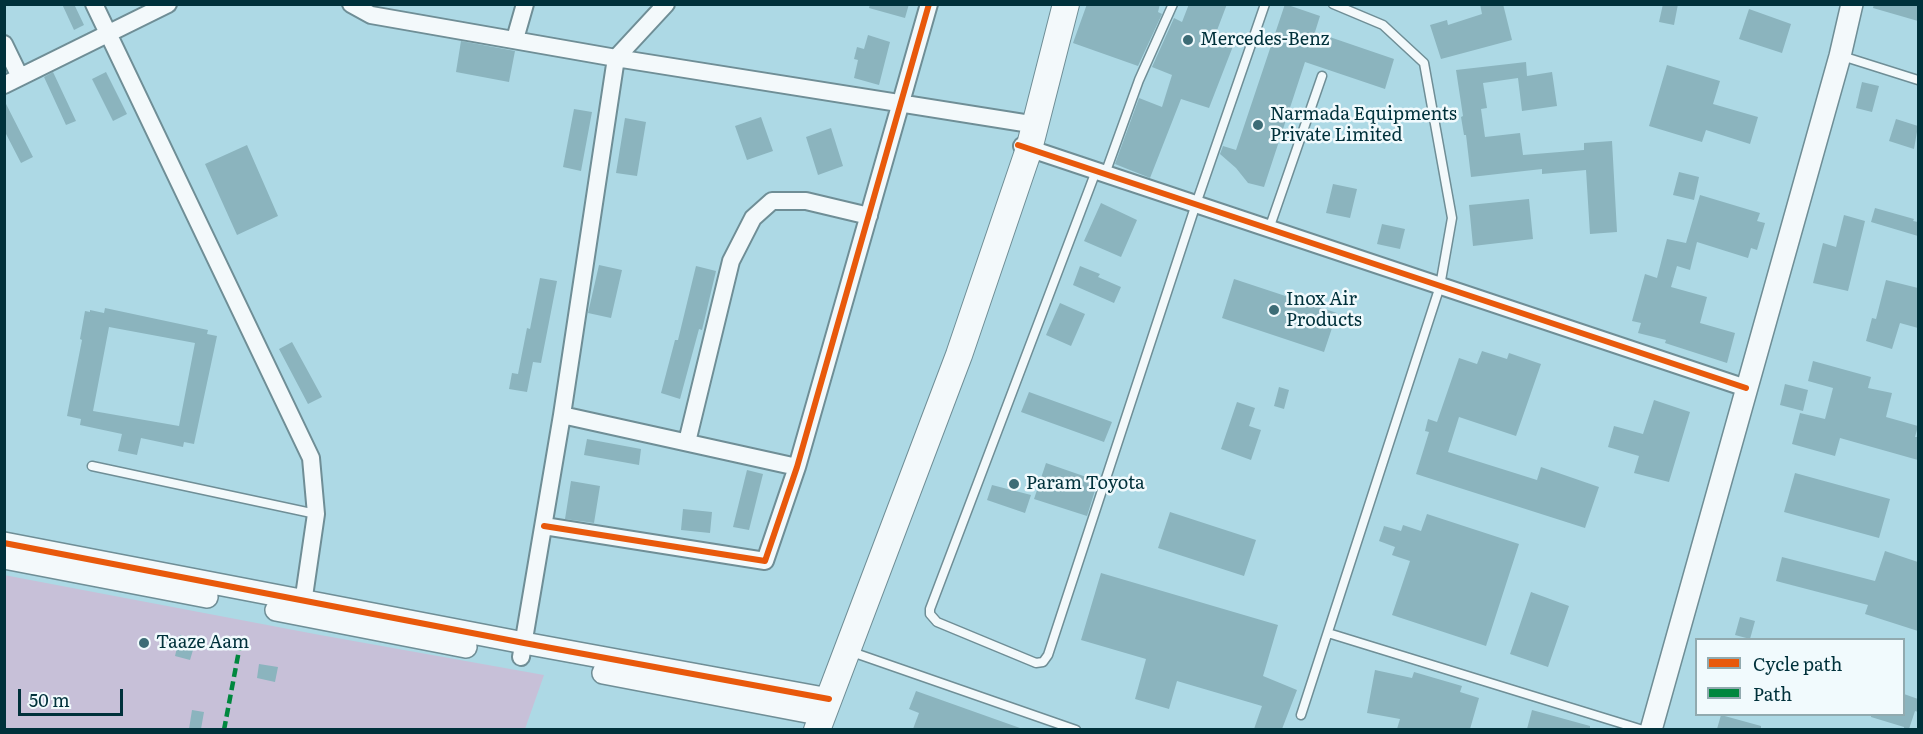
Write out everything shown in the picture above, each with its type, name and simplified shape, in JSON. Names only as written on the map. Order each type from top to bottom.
[{"type":"main road","points":[[1024,139],[1054,4]]},
{"type":"main road","points":[[819,714],[952,352],[1024,139],[1066,4]]},
{"type":"street","points":[[94,4],[311,458],[316,514],[303,608]]},
{"type":"street","points":[[4,85],[168,4]]},
{"type":"street","points":[[351,4],[371,15],[616,58],[901,103],[1024,139],[1100,172],[1746,388]]},
{"type":"street","points":[[515,39],[525,4]]},
{"type":"street","points":[[523,650],[562,415],[616,58],[666,4]]},
{"type":"street","points":[[544,526],[765,561],[797,467],[929,4]]},
{"type":"street","points":[[1651,729],[1840,56],[1852,4]]},
{"type":"street","points":[[4,44],[20,77]]},
{"type":"street","points":[[687,442],[731,261],[753,218],[772,201],[806,201],[869,216]]},
{"type":"street","points":[[562,415],[797,467]]},
{"type":"street","points":[[4,543],[303,608]]},
{"type":"street","points":[[4,558],[303,608],[523,650],[819,714]]},
{"type":"lane","points":[[1173,4],[1100,172],[930,609],[930,614],[937,622],[1036,663],[1043,662],[1048,655],[1196,204],[1265,4]]},
{"type":"lane","points":[[1301,715],[1440,286],[1452,218],[1424,63],[1383,25],[1333,4]]},
{"type":"lane","points":[[1840,56],[1918,80]]},
{"type":"lane","points":[[1269,229],[1322,76]]},
{"type":"lane","points":[[92,466],[316,514]]},
{"type":"lane","points":[[1328,633],[1643,729]]},
{"type":"lane","points":[[844,649],[1054,726],[1076,729]]},
{"type":"shaded area","points":[[4,575],[544,675],[525,729],[5,729]]},
{"type":"building","points":[[62,4],[74,4],[84,25],[74,30]]},
{"type":"building","points":[[870,4],[909,4],[905,18],[869,8]]},
{"type":"building","points":[[1087,4],[1160,4],[1158,12],[1162,14],[1138,66],[1073,43]]},
{"type":"building","points":[[1189,4],[1227,4],[1216,33],[1235,41],[1209,108],[1181,99],[1150,178],[1115,164],[1139,98],[1162,107],[1172,75],[1152,67],[1174,18],[1182,22]]},
{"type":"building","points":[[1285,4],[1320,16],[1315,32],[1394,59],[1385,89],[1305,62],[1264,187],[1248,183],[1220,154],[1223,146],[1236,150]]},
{"type":"building","points":[[1480,4],[1503,4],[1512,40],[1441,59],[1430,25],[1447,20],[1448,25],[1482,14]]},
{"type":"building","points":[[1663,4],[1678,4],[1674,25],[1659,22]]},
{"type":"building","points":[[1874,4],[1918,4],[1918,21],[1873,8]]},
{"type":"building","points":[[1749,9],[1791,24],[1782,53],[1739,39]]},
{"type":"building","points":[[868,35],[890,42],[879,85],[854,78],[858,60],[854,59],[857,47],[864,49]]},
{"type":"building","points":[[461,41],[515,51],[509,82],[456,72]]},
{"type":"building","points":[[1526,62],[1527,76],[1552,72],[1557,106],[1522,111],[1518,78],[1483,83],[1487,108],[1481,109],[1485,137],[1520,133],[1523,155],[1584,150],[1584,143],[1612,141],[1617,232],[1590,234],[1586,170],[1542,174],[1542,169],[1471,177],[1456,70]]},
{"type":"building","points":[[1667,65],[1720,81],[1713,104],[1758,117],[1750,144],[1706,130],[1702,142],[1649,126]]},
{"type":"building","points":[[53,72],[76,121],[66,125],[44,77]]},
{"type":"building","points":[[106,72],[127,114],[113,121],[92,79]]},
{"type":"building","points":[[1862,82],[1879,86],[1872,112],[1856,108]]},
{"type":"building","points":[[4,100],[33,157],[21,163],[4,130]]},
{"type":"building","points":[[574,109],[592,112],[581,171],[563,167]]},
{"type":"building","points":[[761,117],[773,151],[747,160],[735,126]]},
{"type":"building","points":[[625,118],[646,122],[637,176],[616,173]]},
{"type":"building","points":[[1896,119],[1918,126],[1914,149],[1889,141]]},
{"type":"building","points":[[831,128],[843,166],[818,175],[806,137]]},
{"type":"building","points":[[247,145],[278,216],[237,235],[205,164]]},
{"type":"building","points":[[1679,172],[1699,177],[1694,200],[1673,195]]},
{"type":"building","points":[[1333,184],[1357,189],[1350,218],[1326,213]]},
{"type":"building","points":[[1700,195],[1760,213],[1757,221],[1765,223],[1757,250],[1751,248],[1748,258],[1697,242],[1690,270],[1677,266],[1671,287],[1707,297],[1700,323],[1735,333],[1727,363],[1665,343],[1666,340],[1638,333],[1641,323],[1632,321],[1645,274],[1657,278],[1667,239],[1686,243]]},
{"type":"building","points":[[1529,199],[1533,239],[1473,246],[1469,205]]},
{"type":"building","points":[[1101,203],[1137,220],[1121,257],[1084,241]]},
{"type":"building","points":[[1875,208],[1914,219],[1913,221],[1918,222],[1918,236],[1871,222]]},
{"type":"building","points":[[1844,215],[1865,221],[1848,291],[1813,283],[1823,243],[1836,247]]},
{"type":"building","points":[[1382,224],[1405,229],[1400,249],[1377,244]]},
{"type":"building","points":[[599,265],[622,270],[611,318],[588,313]]},
{"type":"building","points":[[696,266],[716,271],[702,330],[699,329],[680,399],[661,393],[675,340],[678,340]]},
{"type":"building","points":[[1080,266],[1100,274],[1098,277],[1121,287],[1114,303],[1073,285]]},
{"type":"building","points":[[540,278],[557,281],[541,363],[533,362],[527,392],[509,389],[512,373],[518,374]]},
{"type":"building","points":[[1234,279],[1337,313],[1324,352],[1222,318]]},
{"type":"building","points":[[1886,280],[1918,288],[1918,328],[1900,323],[1892,349],[1866,341],[1872,318],[1876,319]]},
{"type":"building","points":[[1060,303],[1085,314],[1071,346],[1046,335]]},
{"type":"building","points":[[105,308],[208,330],[207,334],[217,336],[194,444],[184,442],[183,447],[141,438],[137,455],[118,451],[122,434],[80,425],[81,419],[67,416],[82,340],[80,339],[85,311],[104,313]],"holes":[[[109,327],[195,343],[179,426],[93,411]]]},
{"type":"building","points":[[292,342],[322,397],[308,404],[279,349]]},
{"type":"building","points":[[1482,351],[1507,359],[1509,353],[1541,364],[1516,436],[1459,417],[1448,452],[1537,480],[1541,467],[1599,487],[1585,528],[1416,474],[1429,432],[1425,431],[1428,419],[1437,422],[1459,358],[1477,364]]},
{"type":"building","points":[[1813,361],[1871,377],[1868,388],[1892,393],[1886,417],[1918,426],[1915,437],[1918,437],[1918,460],[1840,438],[1835,456],[1792,444],[1800,413],[1825,419],[1833,388],[1808,381]]},
{"type":"building","points":[[1785,384],[1808,390],[1803,411],[1780,405]]},
{"type":"building","points":[[1279,387],[1289,390],[1284,409],[1274,406]]},
{"type":"building","points":[[1029,392],[1112,422],[1104,442],[1021,412]]},
{"type":"building","points":[[1654,400],[1690,412],[1669,482],[1634,473],[1639,456],[1608,447],[1614,426],[1643,434]]},
{"type":"building","points":[[1237,402],[1255,408],[1249,426],[1261,430],[1251,460],[1221,449]]},
{"type":"building","points":[[587,439],[641,449],[639,465],[584,455]]},
{"type":"building","points":[[1046,463],[1098,481],[1087,516],[1034,499]]},
{"type":"building","points":[[747,470],[763,474],[749,530],[733,527]]},
{"type":"building","points":[[1795,473],[1890,499],[1879,538],[1784,512]]},
{"type":"building","points":[[571,481],[600,486],[594,523],[565,519]]},
{"type":"building","points":[[992,485],[1031,495],[1025,513],[987,500]]},
{"type":"building","points":[[683,509],[712,512],[710,533],[681,530]]},
{"type":"building","points":[[1170,512],[1256,540],[1244,576],[1158,548]]},
{"type":"building","points":[[1427,514],[1519,544],[1486,646],[1392,615],[1410,561],[1392,555],[1395,547],[1379,541],[1384,526],[1401,531],[1403,525],[1421,531]]},
{"type":"building","points":[[1885,551],[1918,562],[1918,631],[1865,614],[1868,605],[1776,581],[1782,557],[1875,581]]},
{"type":"building","points":[[1101,573],[1278,625],[1263,676],[1297,690],[1282,729],[1254,729],[1262,706],[1177,681],[1169,709],[1135,699],[1146,659],[1081,640]]},
{"type":"building","points":[[1531,592],[1569,606],[1548,667],[1510,654]]},
{"type":"building","points":[[1740,617],[1755,621],[1750,638],[1735,635]]},
{"type":"building","points":[[180,635],[196,640],[190,660],[175,656]]},
{"type":"building","points":[[259,664],[278,667],[275,682],[257,678]]},
{"type":"building","points":[[1375,670],[1412,678],[1414,672],[1462,686],[1460,692],[1479,698],[1470,729],[1397,729],[1400,719],[1367,713]]},
{"type":"building","points":[[916,691],[1020,728],[913,729],[919,713],[909,709]]},
{"type":"building","points":[[1905,694],[1918,699],[1918,712],[1915,711],[1909,729],[1871,717],[1905,716]]},
{"type":"building","points":[[192,710],[204,712],[201,729],[189,729]]},
{"type":"building","points":[[1532,710],[1590,726],[1590,729],[1527,729]]},
{"type":"building","points":[[1721,716],[1761,726],[1761,729],[1717,729]]},
{"type":"marked path","points":[[224,730],[240,645]]},
{"type":"cycle path","points":[[544,526],[765,561],[797,467],[929,4]]},
{"type":"cycle path","points":[[1018,145],[1746,388]]},
{"type":"cycle path","points":[[4,543],[829,699]]},
{"type":"place","name":"Mercedes-Benz","points":[[1188,40]]},
{"type":"place","name":"Narmada Equipments Private Limited","points":[[1258,125]]},
{"type":"place","name":"Inox Air Products","points":[[1274,310]]},
{"type":"place","name":"Param Toyota","points":[[1014,484]]},
{"type":"place","name":"Taaze Aam","points":[[144,643]]}]
